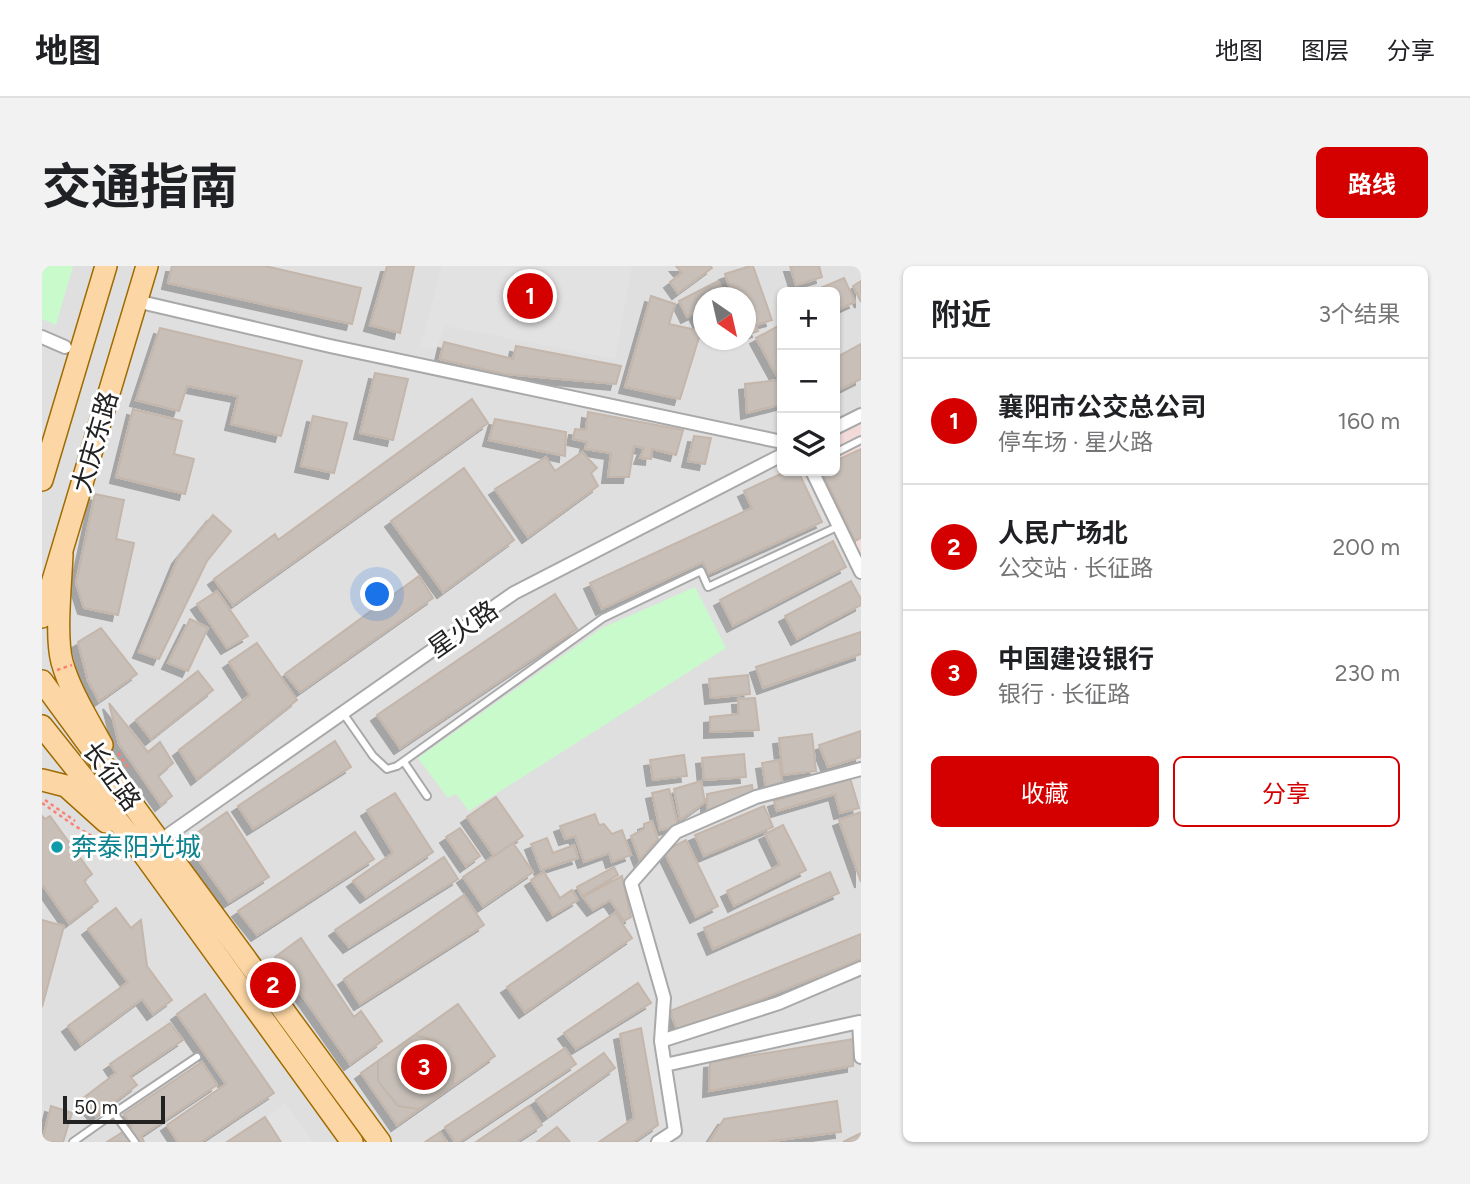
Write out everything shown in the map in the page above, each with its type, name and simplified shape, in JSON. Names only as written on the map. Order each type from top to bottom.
[{"type":"main road","name":"大庆东路","points":[[42,480],[106,266]]},
{"type":"main road","name":"大庆东路","points":[[42,617],[147,266]]},
{"type":"main road","points":[[62,554],[59,619],[61,661],[102,745],[190,874],[200,897]]},
{"type":"main road","name":"长征路","points":[[50,676],[200,897],[380,1142]]},
{"type":"main road","name":"长征路","points":[[42,726],[345,1140]]},
{"type":"main road","points":[[42,780],[66,786],[120,834],[132,850]]},
{"type":"street","points":[[136,301],[330,346],[777,441]]},
{"type":"street","points":[[42,337],[65,347]]},
{"type":"street","points":[[840,426],[861,415]]},
{"type":"street","name":"星火路","points":[[164,838],[514,593],[777,458]]},
{"type":"street","points":[[814,476],[861,572]]},
{"type":"street","points":[[658,1142],[675,1131],[661,1041],[664,998],[631,883],[676,832],[756,797],[861,769]]},
{"type":"street","points":[[661,1041],[779,1003],[861,968]]},
{"type":"street","points":[[665,1065],[859,1023],[861,1057]]},
{"type":"lane","points":[[840,450],[861,440]]},
{"type":"lane","points":[[343,713],[373,756],[387,769],[404,762],[603,618],[701,571],[708,587],[839,526]]},
{"type":"lane","points":[[404,762],[427,796]]},
{"type":"lane","points":[[73,1142],[197,1057]]},
{"type":"lane","points":[[114,1113],[135,1142]]},
{"type":"path","points":[[50,676],[72,665]]},
{"type":"path","points":[[42,798],[75,821]]},
{"type":"path","points":[[42,803],[75,826],[132,850]]},
{"type":"shaded area","points":[[42,266],[861,266],[861,1142],[42,1142]]},
{"type":"shaded area","points":[[442,266],[632,266],[615,359],[445,326],[436,349],[420,348]]},
{"type":"shaded area","points":[[861,415],[861,553],[854,556],[814,476],[840,476],[840,426]]},
{"type":"shaded area","points":[[285,1103],[313,1142],[281,1142],[265,1118]]},
{"type":"green space","points":[[42,266],[73,266],[56,325],[42,319]]},
{"type":"green space","points":[[695,587],[726,648],[469,811],[456,794],[448,798],[418,758],[602,628]]},
{"type":"building","points":[[172,266],[265,266],[361,288],[352,324],[168,283]]},
{"type":"building","points":[[387,266],[414,266],[400,333],[370,325]]},
{"type":"building","points":[[676,266],[712,268],[678,293],[670,282],[682,273]]},
{"type":"building","points":[[753,266],[772,320],[756,325],[756,287],[729,287],[725,274]]},
{"type":"building","points":[[790,266],[819,266],[822,277],[796,285]]},
{"type":"building","points":[[844,278],[855,302],[840,309],[840,287],[823,287]]},
{"type":"building","points":[[718,281],[721,287],[706,287]]},
{"type":"building","points":[[861,281],[861,302],[853,286]]},
{"type":"building","points":[[693,294],[693,314],[687,317],[679,301]]},
{"type":"building","points":[[651,296],[675,304],[669,324],[693,329],[693,350],[695,350],[680,399],[625,387]]},
{"type":"building","points":[[777,327],[777,376],[756,338]]},
{"type":"building","points":[[160,328],[302,361],[281,436],[231,424],[238,396],[187,386],[179,411],[136,400]]},
{"type":"building","points":[[444,342],[513,359],[516,346],[621,366],[616,384],[505,374],[440,359]]},
{"type":"building","points":[[861,344],[861,379],[840,390],[840,355]]},
{"type":"building","points":[[375,373],[408,379],[393,440],[360,433]]},
{"type":"building","points":[[777,380],[777,405],[747,413],[745,384]]},
{"type":"building","points":[[472,399],[488,423],[233,605],[214,579],[275,534],[278,540]]},
{"type":"building","points":[[133,409],[182,421],[174,454],[194,459],[185,494],[116,477]]},
{"type":"building","points":[[588,412],[683,430],[676,455],[652,449],[651,459],[640,458],[644,448],[634,446],[629,477],[608,477],[611,453],[585,449],[587,442],[573,439],[575,429],[586,430]]},
{"type":"building","points":[[313,416],[347,423],[334,473],[301,466]]},
{"type":"building","points":[[495,419],[566,432],[565,456],[489,440]]},
{"type":"building","points":[[694,436],[711,438],[705,464],[688,461]]},
{"type":"building","points":[[861,449],[861,538],[855,541],[824,476],[840,476],[840,459]]},
{"type":"building","points":[[582,452],[597,468],[591,473],[598,486],[528,537],[495,489],[546,457],[555,471]]},
{"type":"building","points":[[464,468],[514,540],[443,592],[391,521]]},
{"type":"building","points":[[777,476],[800,476],[822,522],[708,574],[703,562],[602,609],[590,583],[752,508],[744,491]]},
{"type":"building","points":[[95,494],[124,500],[116,539],[134,543],[118,615],[84,608],[76,583]]},
{"type":"building","points":[[213,515],[231,531],[207,561],[159,659],[139,652],[178,558]]},
{"type":"building","points":[[833,541],[846,567],[733,626],[720,600]]},
{"type":"building","points":[[419,576],[433,598],[300,692],[285,674]]},
{"type":"building","points":[[851,581],[861,599],[861,605],[797,639],[785,616]]},
{"type":"building","points":[[217,591],[248,636],[227,648],[197,604]]},
{"type":"building","points":[[555,594],[577,629],[400,748],[377,715]]},
{"type":"building","points":[[190,619],[208,628],[188,671],[168,663]]},
{"type":"building","points":[[101,628],[137,674],[99,701],[88,681],[78,642]]},
{"type":"building","points":[[861,632],[861,654],[763,688],[756,667]]},
{"type":"building","points":[[257,643],[297,700],[197,779],[179,750],[250,695],[229,662]]},
{"type":"building","points":[[198,671],[213,690],[151,739],[136,720]]},
{"type":"building","points":[[748,675],[750,694],[711,698],[709,679]]},
{"type":"building","points":[[755,698],[759,730],[710,732],[710,717],[739,714],[738,699]]},
{"type":"building","points":[[109,703],[148,752],[160,742],[173,763],[158,776],[172,796],[161,805],[119,744]]},
{"type":"building","points":[[861,731],[861,757],[828,767],[819,745]]},
{"type":"building","points":[[812,734],[816,771],[783,775],[779,738]]},
{"type":"building","points":[[335,741],[351,767],[253,829],[238,806]]},
{"type":"building","points":[[744,754],[746,777],[704,780],[702,758]]},
{"type":"building","points":[[684,755],[687,776],[653,780],[650,760]]},
{"type":"building","points":[[779,760],[783,787],[766,789],[762,763]]},
{"type":"building","points":[[850,778],[859,808],[840,813],[835,794],[777,811],[774,801]]},
{"type":"building","points":[[701,781],[705,802],[680,820],[674,789]]},
{"type":"building","points":[[752,785],[753,794],[707,810],[707,794]]},
{"type":"building","points":[[669,789],[678,826],[660,830],[652,793]]},
{"type":"building","points":[[395,793],[433,852],[366,897],[353,881],[393,853],[367,810]]},
{"type":"building","points":[[496,797],[523,836],[494,856],[467,817]]},
{"type":"building","points":[[764,806],[773,827],[704,856],[695,835]]},
{"type":"building","points":[[227,812],[269,877],[229,902],[185,841]]},
{"type":"building","points":[[861,812],[861,882],[839,820]]},
{"type":"building","points":[[595,814],[599,825],[604,824],[612,834],[622,830],[631,855],[612,862],[609,853],[584,862],[575,836],[565,839],[560,826]]},
{"type":"building","name":"奔泰阳光城","points":[[42,816],[45,819],[50,816],[92,874],[84,881],[98,901],[69,923],[42,884]]},
{"type":"building","points":[[652,821],[658,839],[640,860],[631,836],[644,829],[644,824]]},
{"type":"building","points":[[783,825],[806,870],[734,906],[727,891],[780,865],[765,834]]},
{"type":"building","points":[[460,828],[480,856],[466,866],[446,837]]},
{"type":"building","points":[[355,832],[374,859],[257,935],[238,911]]},
{"type":"building","points":[[547,838],[553,853],[574,845],[578,858],[541,870],[531,844]]},
{"type":"building","points":[[686,840],[718,906],[696,917],[664,851]]},
{"type":"building","points":[[513,843],[533,872],[483,906],[463,877]]},
{"type":"building","points":[[444,857],[458,879],[349,947],[335,930]]},
{"type":"building","points":[[614,867],[618,875],[582,896],[577,887]]},
{"type":"building","points":[[544,872],[560,898],[572,890],[578,900],[553,915],[531,880]]},
{"type":"building","points":[[830,872],[839,893],[713,949],[704,928]]},
{"type":"building","points":[[622,876],[631,917],[624,921],[610,900],[593,910],[583,897]]},
{"type":"building","points":[[464,895],[484,925],[360,1004],[344,979]]},
{"type":"building","points":[[116,908],[131,928],[141,920],[147,966],[172,1000],[153,1014],[142,999],[81,1044],[68,1026],[128,982],[88,929]]},
{"type":"building","points":[[615,913],[632,938],[525,1012],[507,987]]},
{"type":"building","points":[[42,920],[64,926],[42,1007]]},
{"type":"building","points":[[861,934],[861,959],[678,1032],[670,1011]]},
{"type":"building","points":[[301,938],[354,1017],[361,1011],[382,1041],[350,1064],[275,957]]},
{"type":"building","points":[[638,983],[651,1003],[576,1049],[564,1033]]},
{"type":"building","points":[[205,994],[274,1093],[201,1142],[178,1142],[167,1125],[226,1084],[177,1014]]},
{"type":"building","points":[[458,1004],[495,1056],[397,1125],[361,1073]]},
{"type":"building","points":[[170,1023],[183,1040],[130,1076],[137,1085],[96,1116],[82,1099],[116,1073],[110,1064]]},
{"type":"building","points":[[641,1028],[658,1125],[633,1142],[599,1142],[634,1118],[620,1034]]},
{"type":"building","points":[[415,1035],[436,1041],[455,1066],[452,1086],[419,1109],[398,1106],[378,1081],[378,1061]]},
{"type":"building","points":[[854,1039],[853,1066],[709,1091],[710,1062]]},
{"type":"building","points":[[565,1048],[576,1064],[459,1142],[455,1142],[445,1127]]},
{"type":"building","points":[[604,1053],[615,1068],[548,1116],[536,1100]]},
{"type":"building","points":[[202,1062],[217,1085],[141,1136],[144,1142],[107,1142],[132,1126],[124,1114]]},
{"type":"building","points":[[837,1101],[841,1132],[765,1142],[709,1142],[724,1119]]},
{"type":"building","points":[[51,1106],[72,1113],[63,1142],[42,1142]]},
{"type":"building","points":[[529,1106],[542,1125],[516,1142],[476,1142]]},
{"type":"building","points":[[265,1117],[281,1142],[227,1142]]},
{"type":"building","points":[[557,1127],[570,1142],[537,1142]]},
{"type":"building","points":[[440,1132],[447,1142],[425,1142]]},
{"type":"building","points":[[861,1133],[861,1142],[843,1142]]},
{"type":"place","name":"襄阳市公交总公司","points":[[530,296]]},
{"type":"place","name":"奔泰阳光城","points":[[57,847]]},
{"type":"place","name":"人民广场北","points":[[273,985]]},
{"type":"place","name":"中国建设银行","points":[[424,1067]]}]
